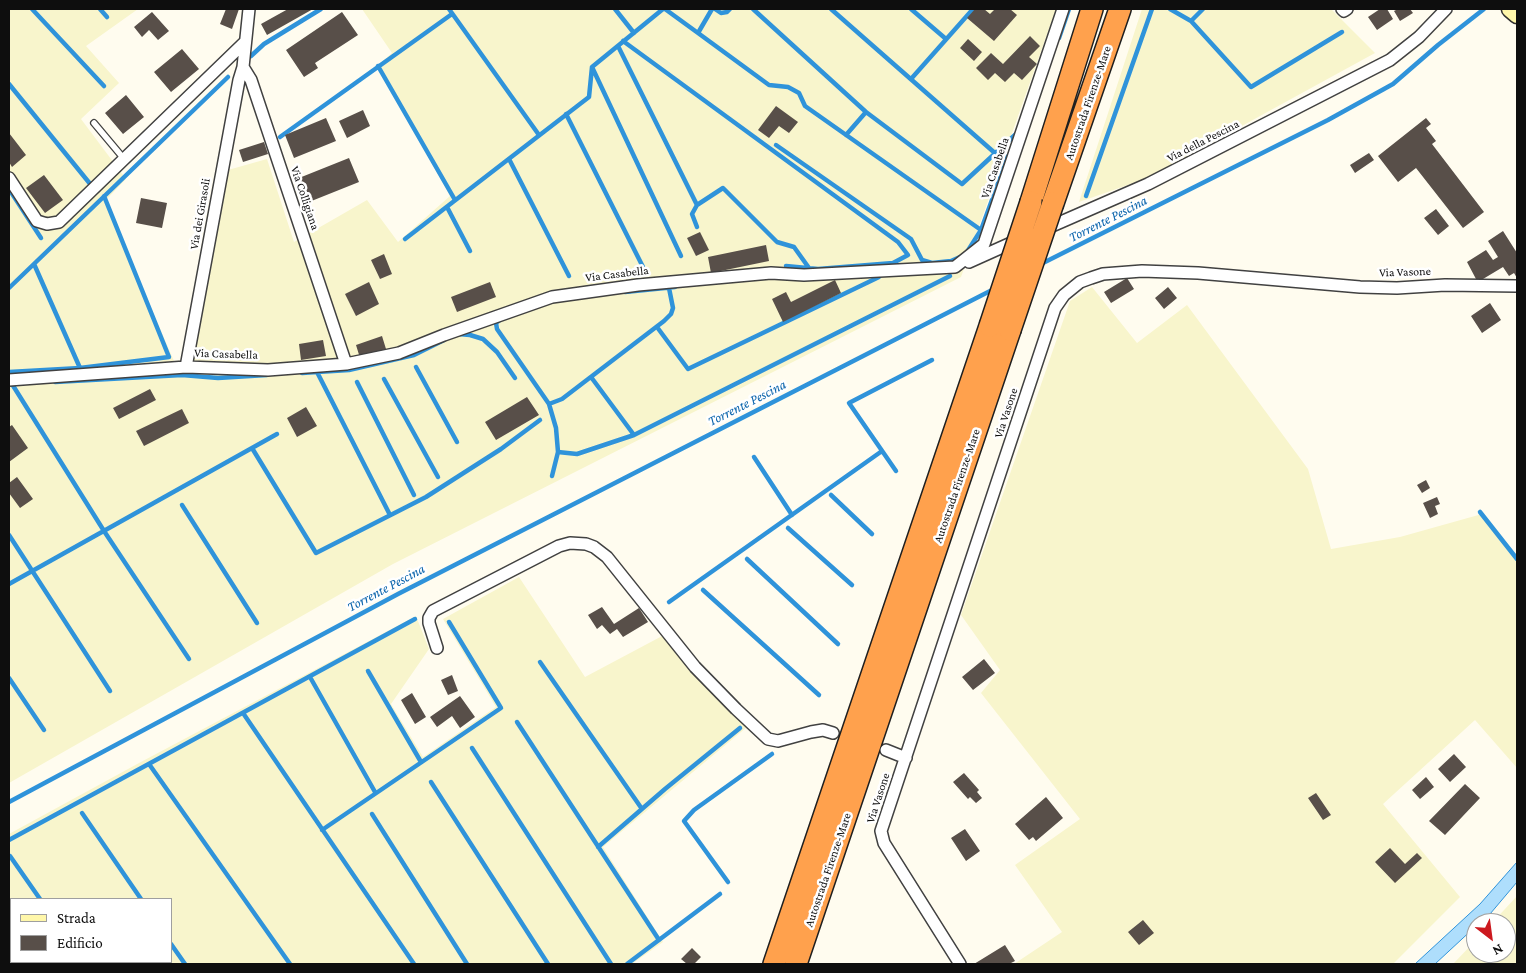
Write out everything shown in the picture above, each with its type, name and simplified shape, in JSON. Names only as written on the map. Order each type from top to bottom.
[{"type":"highway","name":"Autostrada Firenze-Mare","points":[[796,964],[1000,328],[1031,202],[1092,9]]},
{"type":"highway","name":"Autostrada Firenze-Mare","points":[[774,964],[1000,328],[1053,203],[1120,9]]},
{"type":"main road","points":[[1510,9],[1517,15]]},
{"type":"street","points":[[243,67],[249,9]]},
{"type":"street","name":"Via Casabella","points":[[9,380],[186,367],[268,370],[346,364],[399,352],[552,297],[638,285],[771,274],[955,267],[984,244],[1063,9]]},
{"type":"street","points":[[1342,9],[1344,11],[1347,9]]},
{"type":"street","name":"Via della Pescina","points":[[955,267],[1148,184],[1390,60],[1419,37],[1446,9]]},
{"type":"street","points":[[9,178],[37,221],[48,224],[58,222],[125,160],[245,42]]},
{"type":"street","name":"Via Colligiana","points":[[243,67],[251,80],[346,364]]},
{"type":"street","name":"Via dei Girasoli","points":[[186,367],[238,80],[243,67]]},
{"type":"street","name":"Via Vasone","points":[[960,964],[882,838],[881,831],[1056,308],[1070,289],[1080,282],[1103,274],[1142,271],[1360,287],[1397,288],[1445,284],[1517,286]]},
{"type":"street","points":[[437,648],[429,623],[429,618],[433,611],[559,546],[570,543],[586,544],[594,547],[607,557],[695,666],[768,739],[778,741],[823,730],[833,733]]},
{"type":"street","points":[[886,750],[906,758]]},
{"type":"lane","points":[[94,123],[125,160]]},
{"type":"shaded area","points":[[9,9],[138,9],[86,46],[119,83],[81,119],[126,179],[105,201],[174,361],[192,360],[228,170],[267,159],[294,242],[367,200],[398,242],[450,196],[378,65],[392,53],[362,9],[1056,9],[961,277],[393,564],[9,783]]},
{"type":"shaded area","points":[[1142,9],[1331,9],[1375,53],[1145,179],[1079,202]]},
{"type":"shaded area","points":[[1092,287],[1137,343],[1187,305],[1308,469],[1331,549],[1400,537],[1482,514],[1517,555],[1517,768],[1475,720],[1383,804],[1460,897],[1393,964],[1014,964],[1062,932],[1015,865],[1080,819],[981,693],[1000,670],[961,615],[1070,301]]},
{"type":"shaded area","points":[[519,577],[585,677],[664,635],[716,697],[747,727],[603,847],[663,942],[632,964],[9,964],[9,834],[416,616],[429,649],[391,704],[423,757],[496,707],[443,619]]},
{"type":"shaded area","points":[[1517,896],[1517,964],[1453,964],[1466,950],[1466,963],[1516,963],[1516,913],[1501,913]]},
{"type":"water","points":[[1517,862],[1517,882],[1491,913],[1470,913]]},
{"type":"water","points":[[1466,917],[1466,935],[1435,964],[1415,964]]},
{"type":"building","points":[[226,9],[239,9],[232,29],[220,24]]},
{"type":"building","points":[[288,9],[313,9],[267,35],[261,24]]},
{"type":"building","points":[[975,9],[984,9],[990,14],[994,10],[992,9],[1010,9],[1017,15],[994,41],[967,18]]},
{"type":"building","points":[[1380,9],[1387,9],[1393,19],[1377,30],[1368,17]]},
{"type":"building","points":[[1410,9],[1413,13],[1400,21],[1394,11]]},
{"type":"building","points":[[152,12],[169,31],[158,40],[149,30],[142,37],[134,27]]},
{"type":"building","points":[[342,12],[358,35],[315,63],[318,68],[304,77],[286,50]]},
{"type":"building","points":[[1030,36],[1040,46],[1029,57],[1037,64],[1022,80],[1014,73],[1005,82],[995,73],[988,80],[976,68],[991,53],[1003,64]]},
{"type":"building","points":[[968,39],[982,52],[974,61],[960,48]]},
{"type":"building","points":[[182,49],[199,69],[171,92],[154,72]]},
{"type":"building","points":[[126,95],[144,117],[123,134],[105,113]]},
{"type":"building","points":[[776,106],[798,122],[789,133],[779,126],[769,138],[758,130]]},
{"type":"building","points":[[363,110],[370,126],[347,138],[339,121]]},
{"type":"building","points":[[326,118],[336,141],[294,158],[285,135]]},
{"type":"building","points":[[1426,118],[1431,124],[1426,128],[1436,141],[1432,144],[1484,212],[1463,228],[1416,168],[1398,182],[1378,156]]},
{"type":"building","points":[[9,133],[26,155],[12,167],[9,162]]},
{"type":"building","points":[[264,142],[268,154],[243,162],[239,150]]},
{"type":"building","points":[[1369,153],[1374,160],[1355,173],[1350,165]]},
{"type":"building","points":[[349,158],[359,182],[309,202],[299,178]]},
{"type":"building","points":[[44,175],[63,200],[45,213],[26,188]]},
{"type":"building","points":[[141,198],[167,203],[162,228],[136,223]]},
{"type":"building","points":[[1436,209],[1449,226],[1438,235],[1424,218]]},
{"type":"building","points":[[1503,231],[1517,253],[1517,278],[1514,273],[1509,276],[1503,267],[1483,279],[1476,279],[1467,262],[1486,250],[1493,260],[1498,257],[1488,241]]},
{"type":"building","points":[[700,232],[709,250],[696,256],[687,238]]},
{"type":"building","points":[[766,245],[769,261],[711,273],[708,257]]},
{"type":"building","points":[[384,254],[392,274],[380,279],[371,260]]},
{"type":"building","points":[[1127,278],[1134,289],[1111,303],[1104,292]]},
{"type":"building","points":[[835,280],[841,293],[783,322],[772,299],[786,292],[791,302]]},
{"type":"building","points":[[369,282],[379,304],[356,316],[345,294]]},
{"type":"building","points":[[490,282],[496,297],[457,312],[451,297]]},
{"type":"building","points":[[1168,287],[1177,298],[1164,309],[1155,298]]},
{"type":"building","points":[[1490,303],[1501,320],[1482,333],[1471,316]]},
{"type":"building","points":[[382,336],[386,349],[360,358],[356,345]]},
{"type":"building","points":[[323,340],[326,356],[301,360],[299,344]]},
{"type":"building","points":[[150,389],[156,400],[119,419],[113,408]]},
{"type":"building","points":[[527,397],[539,415],[496,440],[485,422]]},
{"type":"building","points":[[306,407],[317,426],[297,437],[287,418]]},
{"type":"building","points":[[182,409],[189,423],[144,446],[136,431]]},
{"type":"building","points":[[12,425],[28,448],[9,462],[9,427]]},
{"type":"building","points":[[17,477],[33,499],[20,508],[9,493],[9,483]]},
{"type":"building","points":[[1426,480],[1430,488],[1422,493],[1417,485]]},
{"type":"building","points":[[1437,497],[1440,504],[1435,506],[1438,514],[1430,518],[1423,503]]},
{"type":"building","points":[[602,607],[614,624],[639,608],[648,622],[623,637],[617,629],[610,634],[602,625],[597,629],[588,615]]},
{"type":"building","points":[[984,659],[995,673],[973,690],[962,677]]},
{"type":"building","points":[[452,675],[458,691],[448,695],[441,680]]},
{"type":"building","points":[[412,693],[426,717],[415,724],[401,700]]},
{"type":"building","points":[[460,696],[475,717],[460,728],[452,716],[437,727],[430,717]]},
{"type":"building","points":[[1454,754],[1466,767],[1450,782],[1438,769]]},
{"type":"building","points":[[964,773],[979,790],[977,792],[982,798],[976,803],[970,797],[968,799],[953,782]]},
{"type":"building","points":[[1426,777],[1434,787],[1420,799],[1412,790]]},
{"type":"building","points":[[1465,784],[1480,798],[1445,835],[1429,821]]},
{"type":"building","points":[[1316,793],[1331,815],[1323,820],[1308,798]]},
{"type":"building","points":[[1046,797],[1063,818],[1036,841],[1033,837],[1029,840],[1015,824]]},
{"type":"building","points":[[965,829],[980,851],[966,861],[951,838]]},
{"type":"building","points":[[1390,848],[1405,864],[1417,853],[1422,858],[1395,883],[1375,862]]},
{"type":"building","points":[[1143,920],[1154,933],[1139,945],[1128,932]]},
{"type":"building","points":[[1005,945],[1015,961],[1009,964],[974,964]]},
{"type":"building","points":[[692,948],[701,957],[694,964],[687,964],[681,959]]},
{"type":"waterway","points":[[32,9],[104,86]]},
{"type":"waterway","points":[[100,9],[107,17]]},
{"type":"waterway","points":[[251,56],[264,44],[321,9]]},
{"type":"waterway","points":[[449,9],[539,135]]},
{"type":"waterway","points":[[615,9],[634,33]]},
{"type":"waterway","points":[[405,239],[589,97],[592,67],[663,9]]},
{"type":"waterway","points":[[665,9],[698,33],[712,9]]},
{"type":"waterway","points":[[715,9],[721,13],[727,12],[730,9]]},
{"type":"waterway","points":[[753,9],[866,112],[962,184],[1016,134]]},
{"type":"waterway","points":[[831,9],[996,154]]},
{"type":"waterway","points":[[911,9],[946,39]]},
{"type":"waterway","points":[[911,79],[973,9]]},
{"type":"waterway","points":[[1059,38],[1069,9]]},
{"type":"waterway","points":[[1086,196],[1152,9]]},
{"type":"waterway","points":[[1170,9],[1191,21],[1251,87],[1342,32]]},
{"type":"waterway","points":[[1191,21],[1203,9]]},
{"type":"waterway","name":"Torrente Pescina","points":[[1039,265],[1328,120],[1393,84],[1484,9]]},
{"type":"waterway","points":[[280,137],[452,14]]},
{"type":"waterway","points":[[698,33],[769,85],[788,87],[799,93],[805,106],[981,230]]},
{"type":"waterway","points":[[623,41],[898,242],[908,255],[893,263],[818,269],[786,266]]},
{"type":"waterway","points":[[618,46],[697,205]]},
{"type":"waterway","points":[[378,66],[455,200]]},
{"type":"waterway","points":[[592,67],[681,256]]},
{"type":"waterway","points":[[9,288],[228,77]]},
{"type":"waterway","points":[[9,84],[91,185]]},
{"type":"waterway","points":[[846,135],[866,112]]},
{"type":"waterway","points":[[566,114],[643,267]]},
{"type":"waterway","points":[[776,145],[911,239],[922,260],[932,263],[951,261],[960,257]]},
{"type":"waterway","points":[[967,252],[981,230],[1008,156]]},
{"type":"waterway","points":[[509,159],[569,276]]},
{"type":"waterway","points":[[697,227],[692,214],[697,205],[723,188],[777,242],[794,247],[809,268]]},
{"type":"waterway","points":[[9,189],[41,238]]},
{"type":"waterway","points":[[9,372],[80,368],[169,357],[104,196]]},
{"type":"waterway","points":[[447,207],[470,251]]},
{"type":"waterway","points":[[34,264],[80,368]]},
{"type":"waterway","points":[[558,452],[577,454],[634,435],[950,276]]},
{"type":"waterway","points":[[657,327],[688,369],[879,277]]},
{"type":"waterway","points":[[625,292],[675,287]]},
{"type":"waterway","points":[[549,404],[562,399],[664,321],[671,314],[673,308],[669,288]]},
{"type":"waterway","name":"Torrente Pescina","points":[[9,802],[398,594],[994,289]]},
{"type":"waterway","points":[[501,319],[496,323],[497,329],[549,404],[556,428],[558,452],[552,476]]},
{"type":"waterway","points":[[458,334],[483,339],[497,352],[515,378]]},
{"type":"waterway","points":[[302,373],[349,370],[414,355],[444,340]]},
{"type":"waterway","points":[[896,471],[849,403],[932,360]]},
{"type":"waterway","points":[[416,367],[457,442]]},
{"type":"waterway","points":[[317,372],[390,515]]},
{"type":"waterway","points":[[55,382],[182,375],[218,378],[267,375]]},
{"type":"waterway","points":[[591,377],[634,435]]},
{"type":"waterway","points":[[384,379],[438,477]]},
{"type":"waterway","points":[[357,382],[414,495]]},
{"type":"waterway","points":[[12,384],[104,531],[189,659]]},
{"type":"waterway","points":[[252,448],[316,553],[426,497],[501,449],[540,420]]},
{"type":"waterway","points":[[9,584],[277,434]]},
{"type":"waterway","points":[[669,602],[882,451]]},
{"type":"waterway","points":[[754,457],[792,515]]},
{"type":"waterway","points":[[831,495],[872,534]]},
{"type":"waterway","points":[[182,505],[257,623]]},
{"type":"waterway","points":[[1480,512],[1517,559]]},
{"type":"waterway","points":[[788,528],[852,585]]},
{"type":"waterway","points":[[9,535],[110,691]]},
{"type":"waterway","points":[[747,559],[838,644]]},
{"type":"waterway","points":[[703,590],[819,695]]},
{"type":"waterway","points":[[9,840],[415,619]]},
{"type":"waterway","points":[[322,830],[501,708],[449,622]]},
{"type":"waterway","points":[[540,662],[642,809]]},
{"type":"waterway","points":[[368,671],[421,762]]},
{"type":"waterway","points":[[310,677],[375,792]]},
{"type":"waterway","points":[[9,678],[44,730]]},
{"type":"waterway","points":[[243,713],[414,964]]},
{"type":"waterway","points":[[517,722],[659,940]]},
{"type":"waterway","points":[[598,847],[740,728]]},
{"type":"waterway","points":[[472,748],[611,964]]},
{"type":"waterway","points":[[728,882],[684,821],[694,810],[772,754]]},
{"type":"waterway","points":[[149,764],[290,964]]},
{"type":"waterway","points":[[431,782],[548,964]]},
{"type":"waterway","points":[[82,813],[140,898]]},
{"type":"waterway","points":[[372,814],[467,964]]},
{"type":"waterway","points":[[10,856],[39,898]]},
{"type":"waterway","points":[[627,964],[720,894]]},
{"type":"waterway","points":[[172,945],[185,964]]}]
